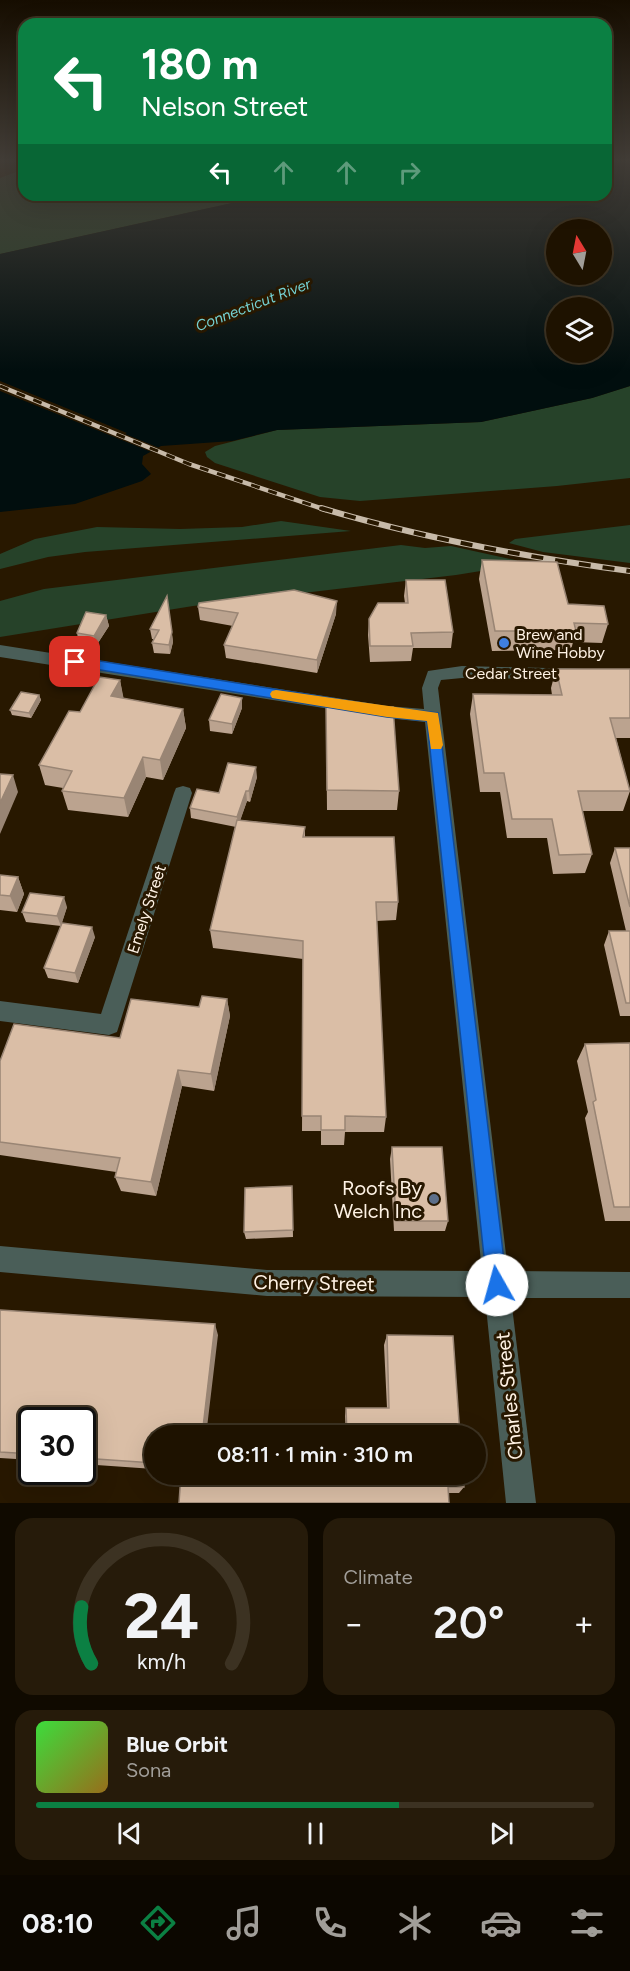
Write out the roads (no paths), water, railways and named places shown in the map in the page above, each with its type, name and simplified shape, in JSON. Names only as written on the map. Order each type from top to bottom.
[{"type":"street","points":[[0,651],[387,712],[433,716]]},
{"type":"street","name":"Cedar Street","points":[[433,716],[430,688],[434,675],[462,672],[593,674]]},
{"type":"street","name":"Charles Street","points":[[433,716],[521,1503]]},
{"type":"street","name":"Emely Street","points":[[0,1011],[109,1025],[183,793]]},
{"type":"street","name":"Cherry Street","points":[[0,1259],[267,1283],[630,1285]]},
{"type":"water","name":"Connecticut River","points":[[104,231],[546,231],[546,285],[612,285],[612,231],[630,231],[630,386],[592,398],[481,422],[277,430],[232,441],[161,446],[143,456],[142,464],[151,474],[142,481],[75,504],[0,512],[0,254]]},
{"type":"railway","points":[[0,386],[189,464],[326,510]]},
{"type":"railway","points":[[321,508],[397,529],[474,546],[630,571]]},
{"type":"place","name":"Brew and Wine Hobby","points":[[504,643]]},
{"type":"place","name":"Roofs By Welch Inc","points":[[434,1199]]}]
